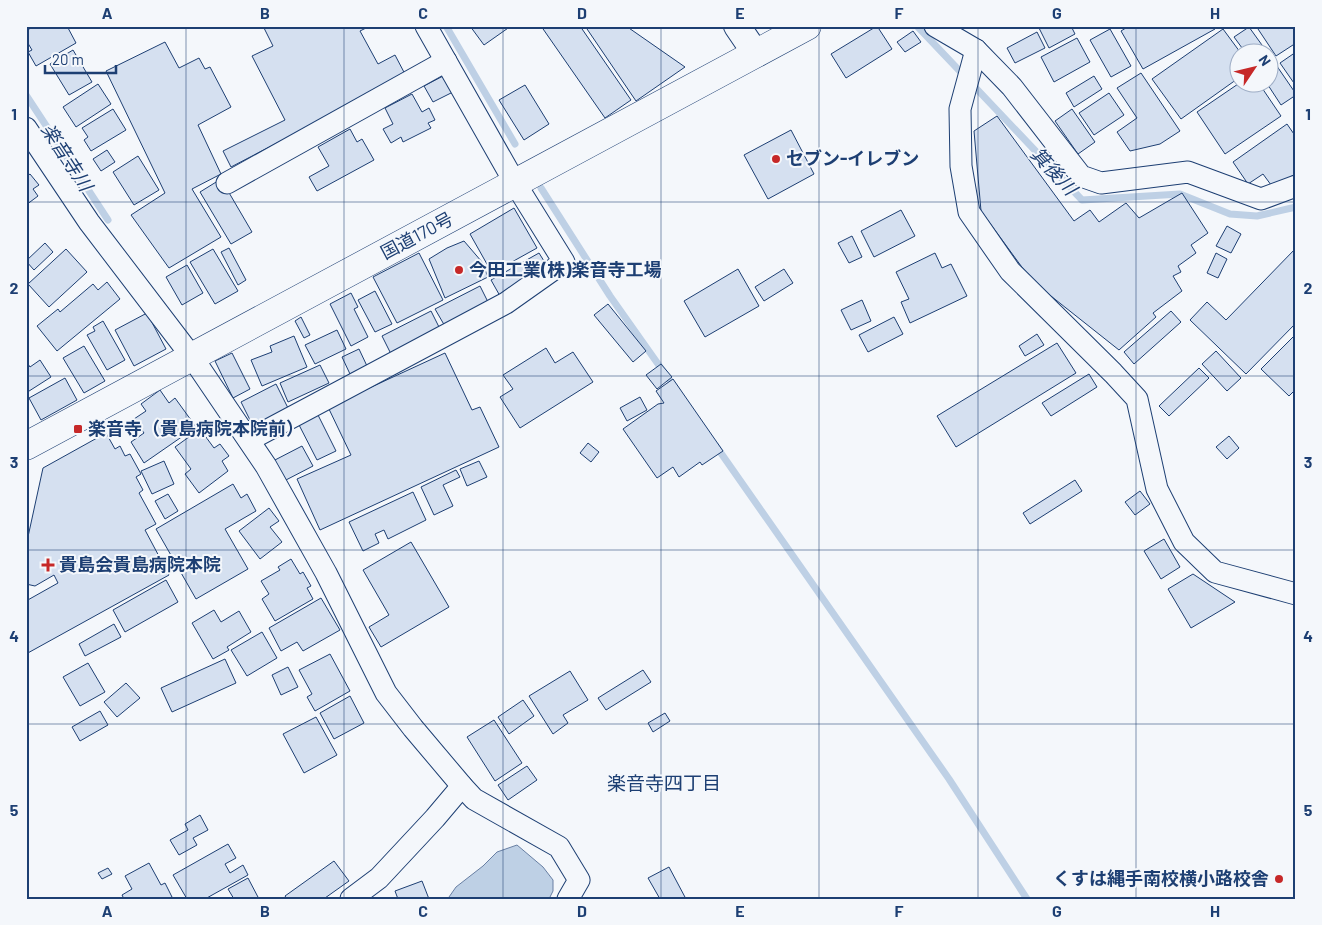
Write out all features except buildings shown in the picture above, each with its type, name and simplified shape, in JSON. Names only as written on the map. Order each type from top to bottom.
[{"type":"highway","name":"国道170号","points":[[26,446],[807,26]]},
{"type":"street","points":[[249,440],[506,303],[564,262],[515,183],[426,26]]},
{"type":"street","points":[[737,26],[756,54]]},
{"type":"street","points":[[935,26],[976,50],[1012,87],[1081,176],[1100,183],[1188,172],[1261,199],[1296,186]]},
{"type":"street","points":[[976,50],[960,109],[961,166],[969,212],[1010,271],[1113,372],[1137,399],[1157,489],[1184,542],[1215,572],[1296,594]]},
{"type":"street","points":[[227,183],[446,61]]},
{"type":"street","points":[[26,128],[89,222],[192,357],[266,466],[326,573],[386,693],[474,799],[559,847],[579,880],[568,899]]},
{"type":"street","points":[[351,899],[379,878],[462,786]]},
{"type":"water","points":[[517,845],[543,867],[553,880],[553,891],[549,899],[450,899],[449,897],[456,887],[483,866],[497,852]]},
{"type":"waterway","points":[[446,26],[515,144]]},
{"type":"waterway","name":"箕後川","points":[[917,26],[1082,200],[1180,194],[1230,214],[1257,216],[1296,207]]},
{"type":"waterway","name":"楽音寺川","points":[[26,95],[108,220]]},
{"type":"waterway","points":[[541,188],[610,296],[675,388]]},
{"type":"waterway","points":[[716,446],[949,779],[1027,899]]},
{"type":"place","name":"セブン-イレブン","points":[[776,159]]},
{"type":"place","name":"今田工業(株)楽音寺工場","points":[[459,270]]},
{"type":"place","name":"楽音寺（貴島病院本院前）","points":[[78,429]]},
{"type":"place","name":"貴島会貴島病院本院","points":[[48,565]]},
{"type":"place","name":"くすは縄手南校横小路校舎","points":[[1279,879]]},
{"type":"district","name":"楽音寺四丁目","points":[[664,783]]}]
